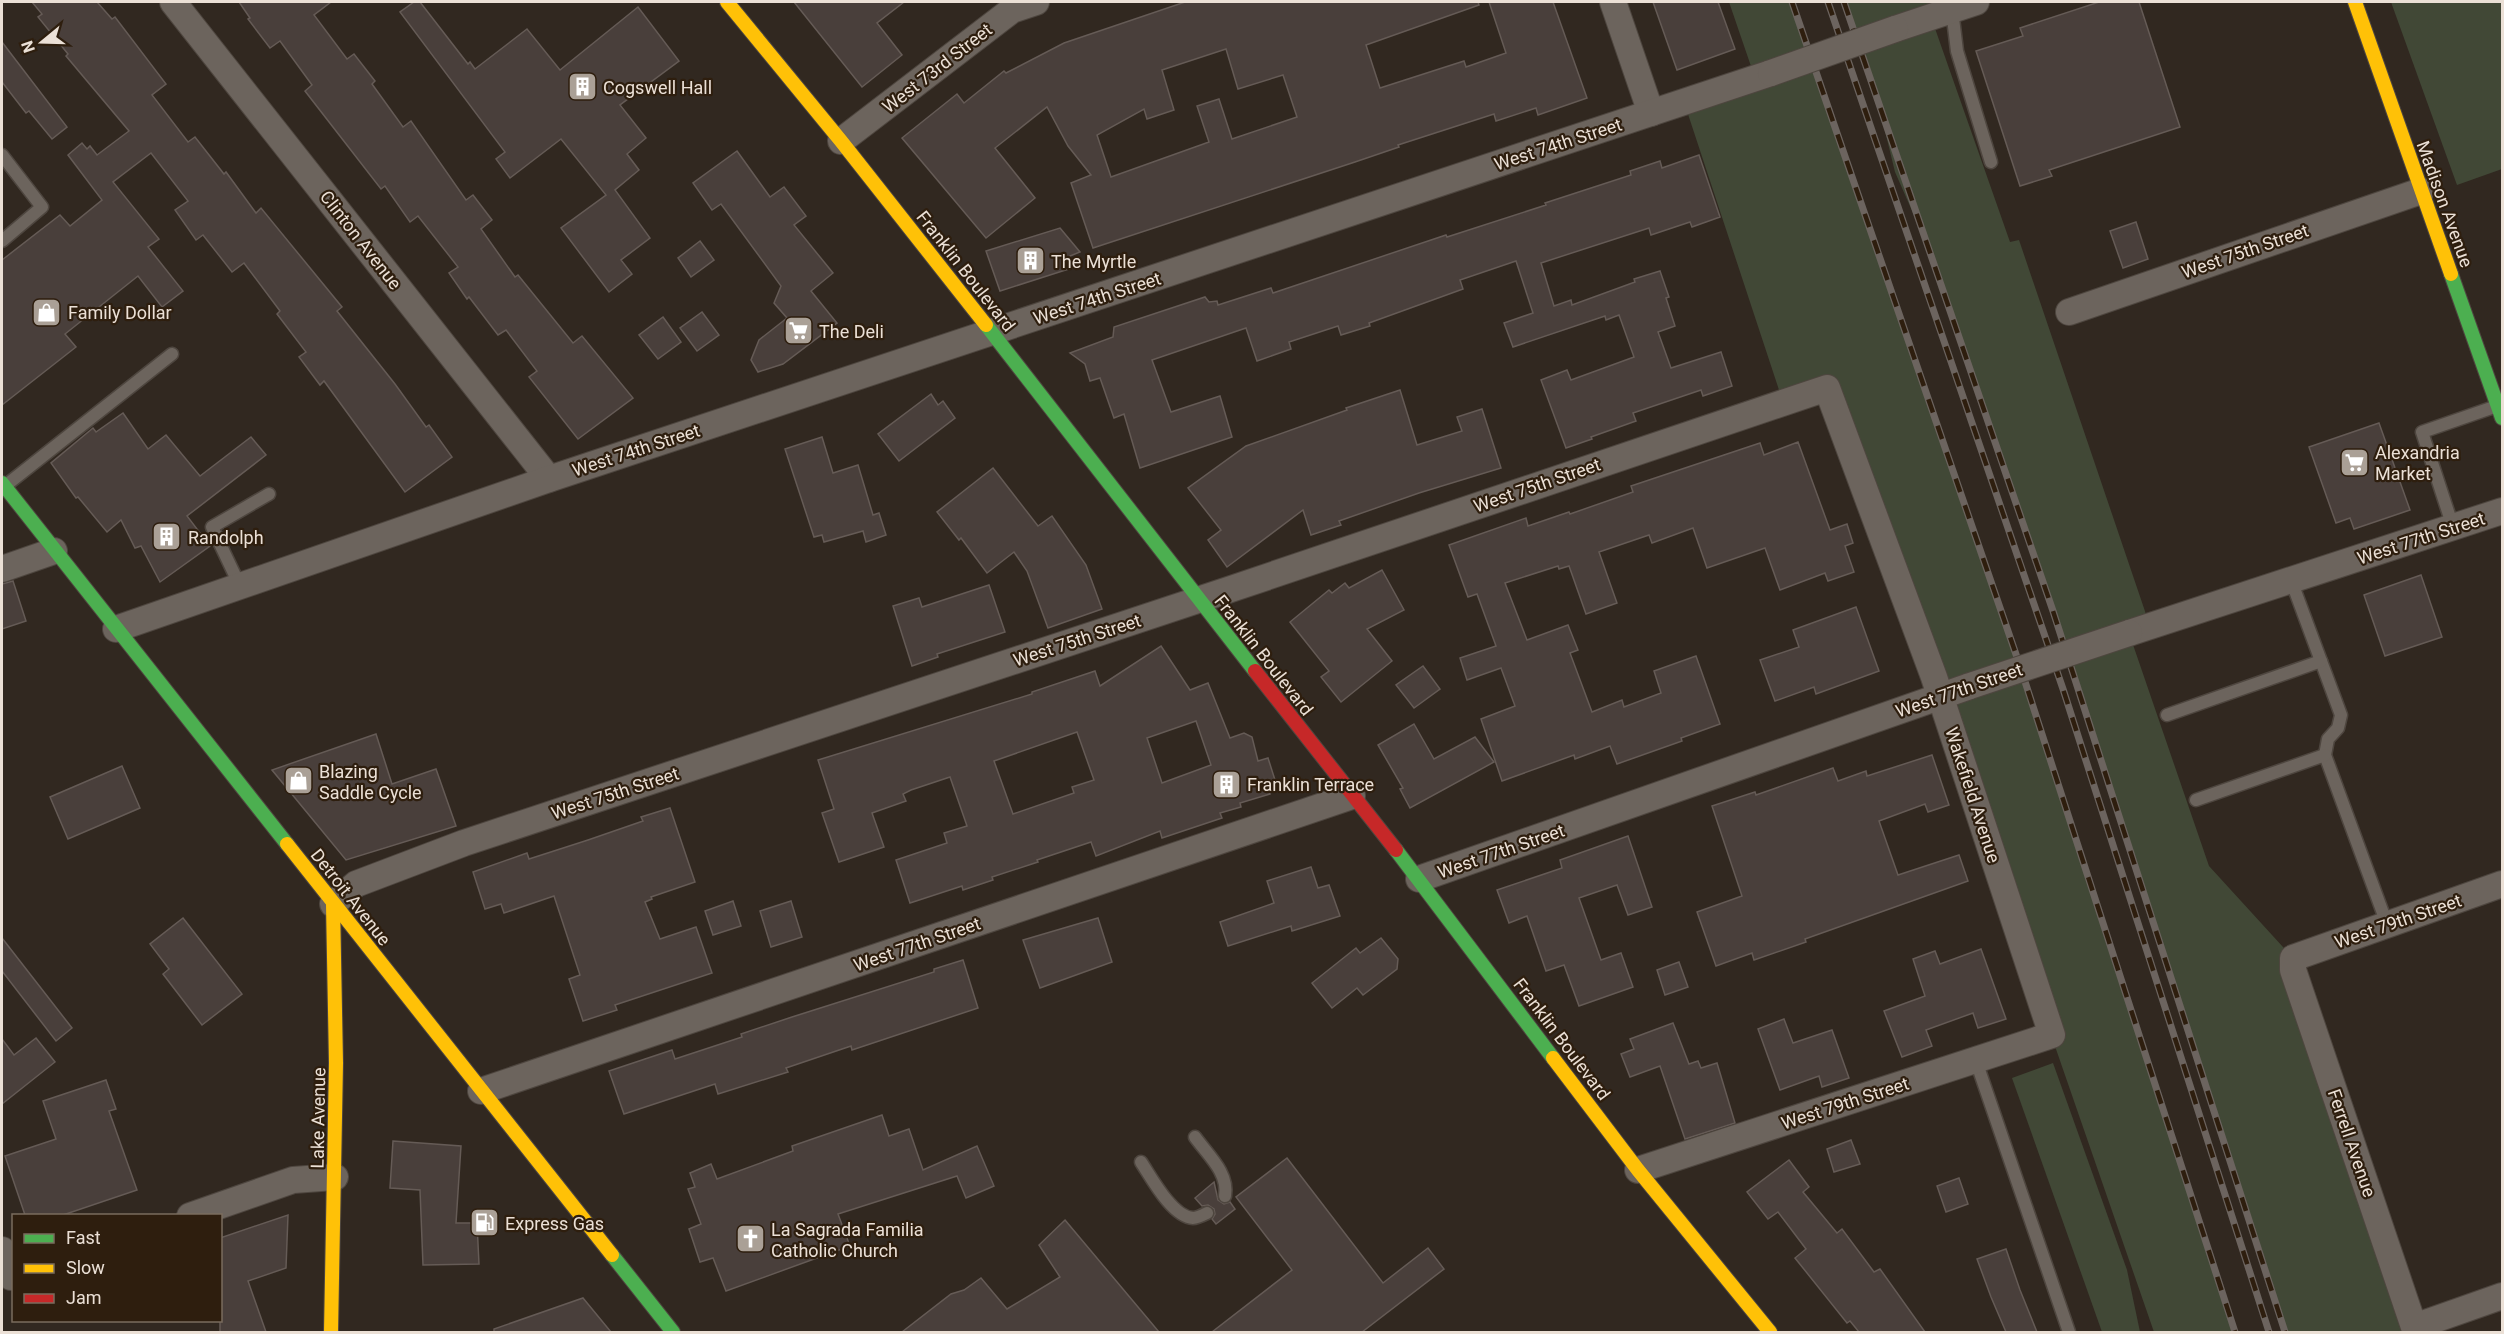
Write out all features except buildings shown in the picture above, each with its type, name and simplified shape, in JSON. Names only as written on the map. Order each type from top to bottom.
[{"type":"street","name":"Clinton Avenue","points":[[173,2],[549,479]]},
{"type":"street","name":"Franklin Boulevard","points":[[727,2],[993,333],[1199,600],[1419,879],[1638,1170],[1770,1332]]},
{"type":"street","name":"West 73rd Street","points":[[841,141],[1012,10],[1036,2]]},
{"type":"street","points":[[1613,2],[1651,113]]},
{"type":"street","name":"West 74th Street","points":[[116,629],[549,479],[1771,73],[1895,29],[1950,5],[1976,2]]},
{"type":"street","name":"Madison Avenue","points":[[2355,2],[2500,412]]},
{"type":"street","name":"West 75th Street","points":[[2068,312],[2421,190]]},
{"type":"street","name":"West 75th Street","points":[[333,904],[356,884],[464,843],[1199,600],[1827,387]]},
{"type":"street","name":"Wakefield Avenue","points":[[1827,387],[1941,697],[2052,1035]]},
{"type":"street","name":"Detroit Avenue","points":[[3,485],[673,1332]]},
{"type":"street","name":"West 77th Street","points":[[1419,879],[1971,686],[2502,511]]},
{"type":"street","points":[[2,569],[54,551]]},
{"type":"street","name":"West 77th Street","points":[[481,1091],[1352,796]]},
{"type":"street","name":"West 79th Street","points":[[2294,958],[2502,884]]},
{"type":"street","name":"Lake Avenue","points":[[331,1332],[336,1052],[333,904]]},
{"type":"street","name":"Ferrell Avenue","points":[[2294,958],[2293,970],[2414,1327],[2502,1296]]},
{"type":"street","name":"West 79th Street","points":[[1638,1170],[2052,1035]]},
{"type":"street","points":[[193,1214],[293,1180],[335,1177]]},
{"type":"street","points":[[2,1250],[9,1278]]},
{"type":"lane","points":[[1950,5],[1957,51],[1991,162]]},
{"type":"lane","points":[[2,155],[42,207],[2,242]]},
{"type":"lane","points":[[3,485],[172,354]]},
{"type":"lane","points":[[2453,527],[2422,432],[2500,412]]},
{"type":"lane","points":[[240,586],[212,527],[269,494]]},
{"type":"lane","points":[[2291,580],[2341,715],[2338,728],[2328,739],[2325,755],[2387,924]]},
{"type":"lane","points":[[2167,715],[2321,661]]},
{"type":"lane","points":[[2196,800],[2325,755]]},
{"type":"lane","points":[[1976,1060],[2069,1332]]},
{"type":"lane","points":[[1195,1137],[1222,1174],[1226,1189],[1225,1196]]},
{"type":"lane","points":[[1140,1162],[1166,1198],[1183,1214],[1193,1218],[1207,1214]]},
{"type":"green space","points":[[1729,2],[1792,2],[2020,666],[2235,1332],[2154,1332],[1827,388],[1783,402],[1684,102],[1755,78]]},
{"type":"green space","points":[[1844,2],[1949,2],[1931,17],[2010,242],[2019,240],[2150,626],[2129,633],[2209,866],[2293,958],[2414,1327],[2398,1332],[2285,1332],[2053,611],[1931,254],[1895,172],[1875,90]]},
{"type":"green space","points":[[2391,2],[2502,2],[2502,169],[2457,185]]},
{"type":"green space","points":[[2053,1063],[2127,1270],[2140,1332],[2102,1332],[2012,1078]]},
{"type":"railway","points":[[1792,2],[2020,666],[2235,1332]]},
{"type":"railway","points":[[1828,2],[2063,689],[2269,1332]]},
{"type":"railway","points":[[1844,2],[2053,611],[2285,1332]]},
{"type":"traffic: fast","points":[[2451,274],[2502,418]]},
{"type":"traffic: fast","points":[[986,325],[1255,671]]},
{"type":"traffic: fast","points":[[2,483],[287,844]]},
{"type":"traffic: fast","points":[[1396,850],[1553,1058]]},
{"type":"traffic: fast","points":[[612,1255],[673,1332]]},
{"type":"traffic: slow","points":[[727,2],[841,141],[986,325]]},
{"type":"traffic: slow","points":[[2355,2],[2451,274]]},
{"type":"traffic: slow","points":[[287,844],[612,1255]]},
{"type":"traffic: slow","points":[[331,1332],[336,1063],[333,904]]},
{"type":"traffic: slow","points":[[1553,1058],[1638,1170],[1770,1332]]},
{"type":"traffic: jam","points":[[1255,671],[1396,850]]},
{"type":"place","name":"Cogswell Hall","points":[[582,87]]},
{"type":"place","name":"The Myrtle","points":[[1030,261]]},
{"type":"place","name":"Family Dollar","points":[[47,312]]},
{"type":"place","name":"The Deli","points":[[798,331]]},
{"type":"place","name":"Alexandria Market","points":[[2354,462]]},
{"type":"place","name":"Randolph","points":[[167,537]]},
{"type":"place","name":"Blazing Saddle Cycle","points":[[298,781]]},
{"type":"place","name":"Franklin Terrace","points":[[1226,784]]},
{"type":"place","name":"Express Gas","points":[[484,1223]]},
{"type":"place","name":"La Sagrada Familia Catholic Church","points":[[750,1239]]}]
